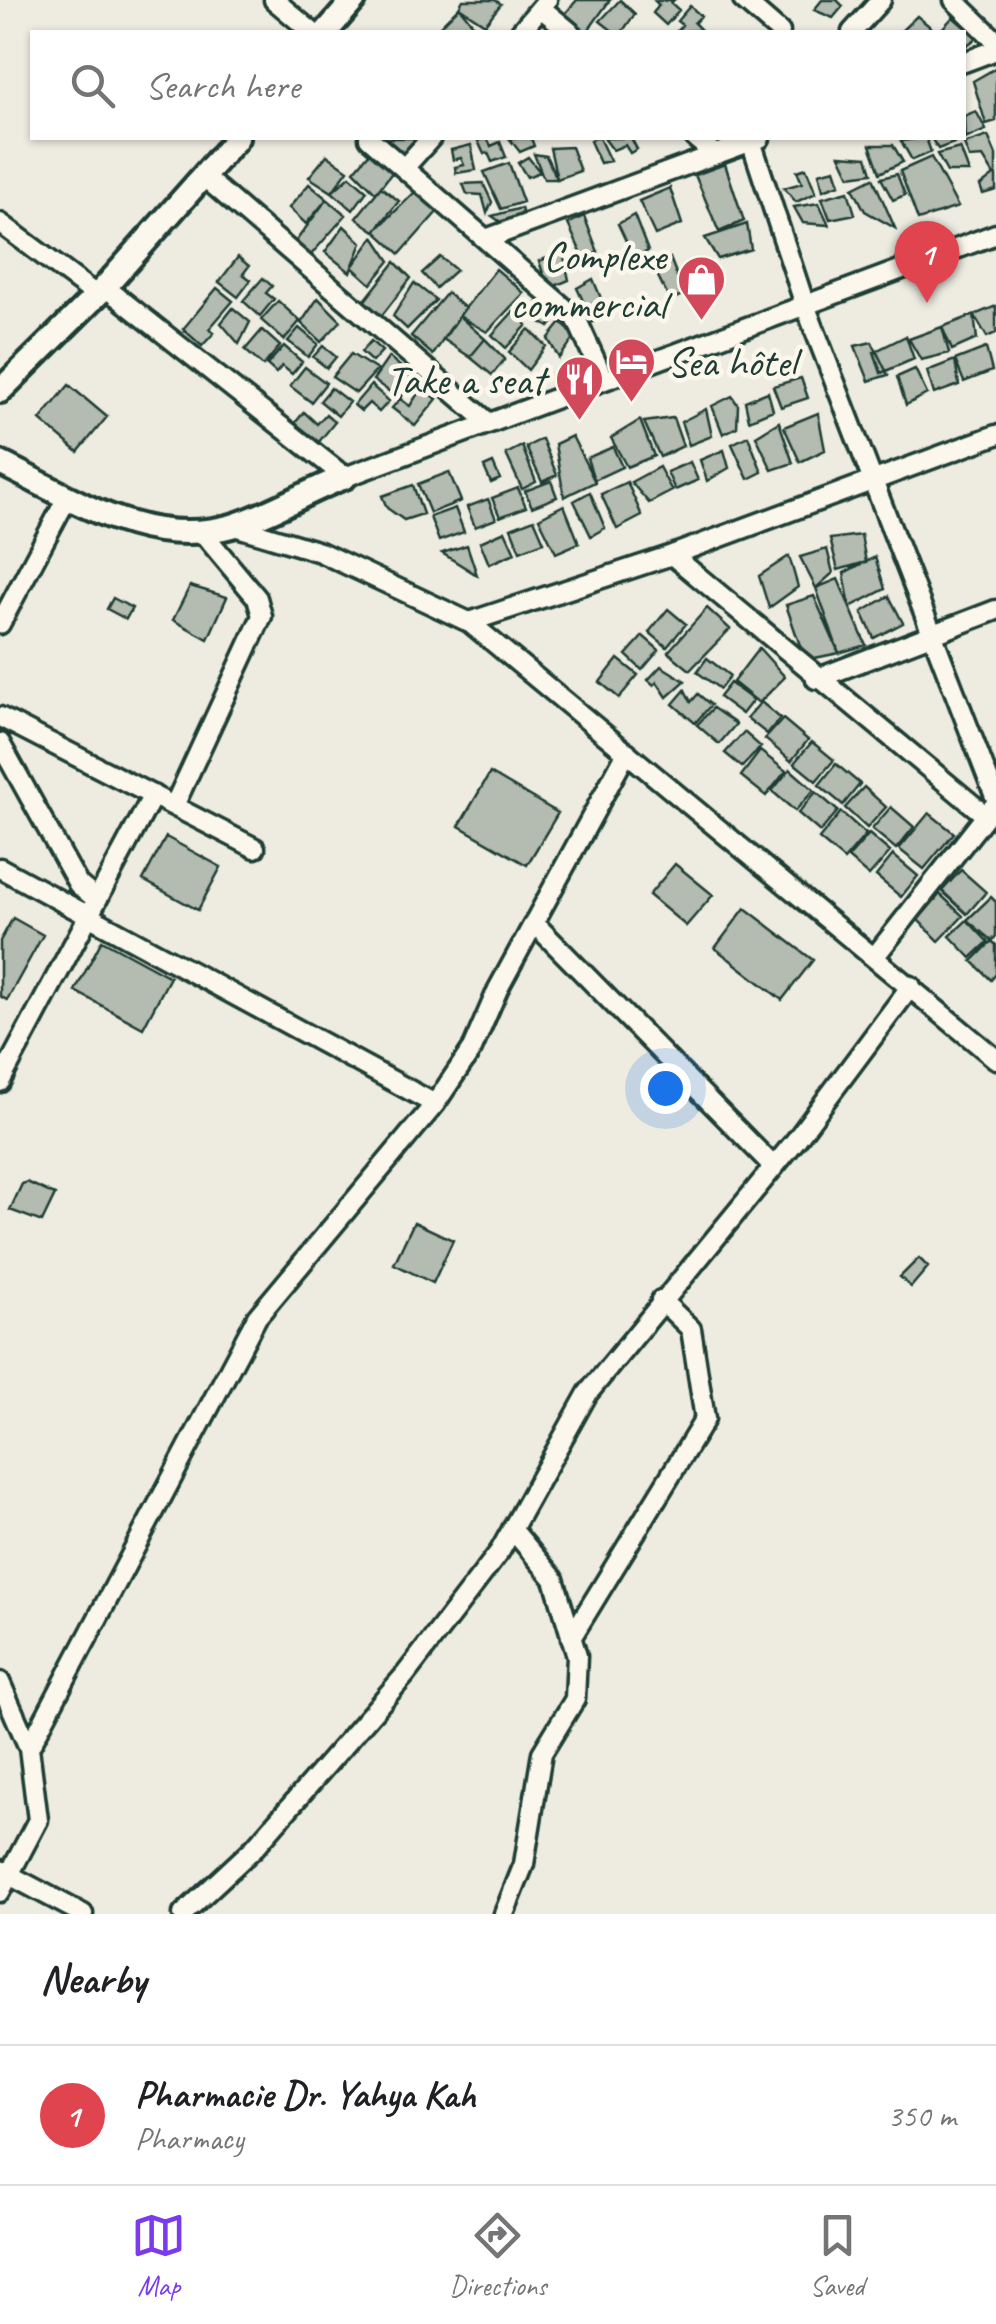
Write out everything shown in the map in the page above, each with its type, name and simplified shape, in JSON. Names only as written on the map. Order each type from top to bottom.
[{"type":"street","points":[[274,0],[310,30]]},
{"type":"street","points":[[328,30],[354,0]]},
{"type":"street","points":[[743,0],[778,30]]},
{"type":"street","points":[[854,30],[881,0]]},
{"type":"street","points":[[954,0],[996,40]]},
{"type":"street","points":[[522,30],[544,4],[568,30]]},
{"type":"street","points":[[966,61],[996,50]]},
{"type":"street","points":[[0,391],[100,291],[235,140]]},
{"type":"street","points":[[371,140],[576,318],[604,380]]},
{"type":"street","points":[[404,168],[428,140]]},
{"type":"street","points":[[698,140],[715,154]]},
{"type":"street","points":[[486,239],[752,140]]},
{"type":"street","points":[[755,140],[805,305],[934,632],[992,806]]},
{"type":"street","points":[[204,176],[490,423]]},
{"type":"street","points":[[0,223],[100,291],[345,477]]},
{"type":"street","points":[[0,462],[68,496],[161,534],[234,526],[345,477],[996,234]]},
{"type":"street","points":[[469,622],[672,555],[996,435]]},
{"type":"street","points":[[0,624],[68,496]]},
{"type":"street","points":[[234,526],[320,552],[469,622],[876,955],[996,1059]]},
{"type":"street","points":[[174,806],[262,616],[257,598],[202,532]]},
{"type":"street","points":[[672,555],[816,679],[992,806]]},
{"type":"street","points":[[816,679],[996,610]]},
{"type":"street","points":[[0,717],[255,848]]},
{"type":"street","points":[[0,743],[94,907]]},
{"type":"street","points":[[29,1748],[257,1317],[435,1104],[472,1048],[628,752]]},
{"type":"street","points":[[0,1082],[153,795]]},
{"type":"street","points":[[876,955],[992,806]]},
{"type":"street","points":[[0,868],[94,907],[435,1104]]},
{"type":"street","points":[[534,924],[773,1166]]},
{"type":"street","points":[[183,1914],[298,1801],[404,1676],[512,1529],[588,1393],[773,1166],[912,986]]},
{"type":"street","points":[[572,1638],[705,1419],[691,1329],[661,1300]]},
{"type":"street","points":[[504,1914],[524,1864],[542,1753],[575,1700],[577,1656],[554,1579],[512,1529]]},
{"type":"street","points":[[0,1682],[29,1748],[38,1820],[5,1872],[0,1892]]},
{"type":"street","points":[[5,1872],[83,1914]]},
{"type":"building","points":[[463,0],[495,0],[501,4],[485,24],[459,7]]},
{"type":"building","points":[[577,0],[610,0],[588,30],[564,15]]},
{"type":"building","points":[[620,0],[635,14],[623,30],[611,30],[600,21]]},
{"type":"building","points":[[674,0],[671,3],[679,10],[666,25],[653,13],[659,5],[655,1]]},
{"type":"building","points":[[822,0],[837,0],[843,6],[833,18],[814,10]]},
{"type":"building","points":[[690,6],[701,16],[694,23],[701,30],[678,30],[682,25],[677,21]]},
{"type":"building","points":[[459,7],[477,29],[444,30],[439,27]]},
{"type":"building","points":[[917,16],[934,30],[902,30]]},
{"type":"building","points":[[953,17],[977,38],[966,46],[966,30],[941,30]]},
{"type":"building","points":[[996,68],[996,121],[986,124],[973,81]]},
{"type":"building","points":[[976,111],[986,130],[966,139],[966,115]]},
{"type":"building","points":[[988,136],[996,155],[996,190],[983,194],[980,186],[994,175],[983,157],[969,158],[964,144]]},
{"type":"building","points":[[384,140],[415,140],[406,157]]},
{"type":"building","points":[[488,140],[491,146],[500,142],[506,157],[492,162],[478,141]]},
{"type":"building","points":[[511,140],[532,140],[534,146],[520,152]]},
{"type":"building","points":[[600,140],[610,161],[600,163],[590,141]]},
{"type":"building","points":[[606,140],[632,140],[637,149],[630,153],[625,145],[613,150]]},
{"type":"building","points":[[927,140],[931,152],[912,160],[901,141]]},
{"type":"building","points":[[932,140],[959,140],[959,141],[938,149]]},
{"type":"building","points":[[471,145],[476,170],[456,173],[455,167],[464,165],[461,158],[453,160],[451,150]]},
{"type":"building","points":[[870,145],[893,145],[903,162],[880,173]]},
{"type":"building","points":[[571,147],[580,171],[557,179],[550,148]]},
{"type":"building","points":[[960,148],[969,172],[947,172],[937,154]]},
{"type":"building","points":[[371,151],[394,170],[376,193],[354,171]]},
{"type":"building","points":[[534,154],[546,156],[557,179],[544,179]]},
{"type":"building","points":[[327,155],[348,170],[332,192],[309,177]]},
{"type":"building","points":[[840,155],[867,157],[872,173],[850,176]]},
{"type":"building","points":[[528,157],[540,172],[527,177],[518,163]]},
{"type":"building","points":[[931,157],[958,207],[918,220],[900,171]]},
{"type":"building","points":[[509,163],[523,202],[501,209],[484,172]]},
{"type":"building","points":[[725,164],[744,221],[719,232],[695,175]]},
{"type":"building","points":[[806,168],[816,193],[796,202],[784,188],[802,183],[797,171]]},
{"type":"building","points":[[835,169],[840,184],[823,190],[819,173]]},
{"type":"building","points":[[897,174],[905,195],[893,200],[881,178]]},
{"type":"building","points":[[350,176],[367,191],[353,210],[332,192]]},
{"type":"building","points":[[873,178],[895,228],[865,211],[853,188]]},
{"type":"building","points":[[483,183],[492,202],[487,213],[482,195],[467,194],[463,184]]},
{"type":"building","points":[[309,184],[327,199],[306,224],[289,208]]},
{"type":"building","points":[[381,187],[399,201],[375,231],[356,218]]},
{"type":"building","points":[[670,188],[682,224],[655,235],[639,201]]},
{"type":"building","points":[[417,190],[437,212],[400,254],[375,231]]},
{"type":"building","points":[[848,191],[855,214],[830,219],[822,198]]},
{"type":"building","points":[[327,199],[346,215],[310,256],[296,241]]},
{"type":"building","points":[[819,203],[829,225],[803,223],[794,207]]},
{"type":"building","points":[[521,208],[524,220],[505,225],[492,216]]},
{"type":"building","points":[[634,215],[648,251],[634,258],[618,224]]},
{"type":"building","points":[[584,216],[598,252],[584,259],[568,224]]},
{"type":"building","points":[[747,224],[751,249],[718,259],[705,238]]},
{"type":"building","points":[[344,226],[362,243],[350,272],[325,252]]},
{"type":"building","points":[[374,237],[390,261],[371,284],[352,267]]},
{"type":"building","points":[[563,252],[569,280],[548,289],[539,261]]},
{"type":"building","points":[[238,257],[249,266],[243,274],[251,280],[238,297],[219,282]]},
{"type":"building","points":[[440,257],[456,270],[436,288],[422,273]]},
{"type":"building","points":[[670,258],[684,294],[670,301],[653,266]]},
{"type":"building","points":[[395,262],[411,278],[379,319],[363,303]]},
{"type":"building","points":[[496,269],[524,293],[487,332],[459,316]]},
{"type":"building","points":[[263,278],[272,286],[266,293],[274,299],[260,316],[243,301]]},
{"type":"building","points":[[593,279],[608,315],[593,322],[577,288]]},
{"type":"building","points":[[414,283],[436,300],[407,329],[393,316]]},
{"type":"building","points":[[217,288],[233,301],[209,329],[214,333],[202,346],[183,329]]},
{"type":"building","points":[[447,293],[465,308],[433,355],[411,336]]},
{"type":"building","points":[[318,298],[341,321],[321,342],[301,323]]},
{"type":"building","points":[[540,299],[557,317],[549,327],[530,315]]},
{"type":"building","points":[[278,301],[300,321],[284,340],[261,320]]},
{"type":"building","points":[[996,306],[996,333],[987,337],[974,315]]},
{"type":"building","points":[[233,308],[250,322],[239,344],[221,323]]},
{"type":"building","points":[[513,312],[527,325],[506,348],[492,335]]},
{"type":"building","points":[[974,315],[977,339],[952,350],[942,327]]},
{"type":"building","points":[[459,316],[485,339],[470,357],[443,339]]},
{"type":"building","points":[[561,323],[576,336],[559,358],[548,339]]},
{"type":"building","points":[[942,327],[949,353],[921,360],[909,339]]},
{"type":"building","points":[[299,328],[318,344],[308,357],[288,341]]},
{"type":"building","points":[[529,329],[546,346],[528,370],[509,352]]},
{"type":"building","points":[[262,330],[280,346],[263,366],[245,350]]},
{"type":"building","points":[[906,336],[914,359],[881,373],[874,352]]},
{"type":"building","points":[[485,339],[505,359],[492,375],[470,357]]},
{"type":"building","points":[[371,341],[382,351],[372,362],[361,352]]},
{"type":"building","points":[[872,342],[888,375],[869,381],[855,346]]},
{"type":"building","points":[[284,346],[302,362],[292,374],[282,366],[276,373],[267,365]]},
{"type":"building","points":[[323,346],[336,357],[327,368],[313,357]]},
{"type":"building","points":[[986,348],[992,371],[964,382],[955,360]]},
{"type":"building","points":[[351,354],[377,370],[356,393],[332,377]]},
{"type":"building","points":[[389,357],[414,378],[400,399],[373,380]]},
{"type":"building","points":[[955,360],[959,385],[934,394],[927,371]]},
{"type":"building","points":[[305,367],[326,383],[311,402],[290,386]]},
{"type":"building","points":[[915,369],[927,394],[906,405],[897,377]]},
{"type":"building","points":[[801,378],[808,398],[781,407],[773,386]]},
{"type":"building","points":[[69,385],[107,417],[78,452],[40,420]]},
{"type":"building","points":[[371,385],[389,401],[379,412],[369,403],[361,411],[354,405]]},
{"type":"building","points":[[422,387],[437,399],[415,426],[392,408],[400,399],[410,406]]},
{"type":"building","points":[[331,388],[349,402],[338,416],[320,401]]},
{"type":"building","points":[[768,392],[773,410],[749,420],[745,401]]},
{"type":"building","points":[[732,396],[738,405],[737,427],[723,434],[712,406]]},
{"type":"building","points":[[706,409],[712,436],[689,445],[681,422]]},
{"type":"building","points":[[304,412],[317,424],[326,414],[335,422],[318,443],[295,423]]},
{"type":"building","points":[[818,413],[825,450],[800,462],[784,427]]},
{"type":"building","points":[[673,418],[683,446],[660,457],[644,422]]},
{"type":"building","points":[[640,420],[654,456],[627,467],[611,438]]},
{"type":"building","points":[[779,422],[793,463],[772,470],[756,436]]},
{"type":"building","points":[[572,436],[595,482],[564,497],[555,444]]},
{"type":"building","points":[[748,436],[762,472],[748,479],[732,444]]},
{"type":"building","points":[[542,439],[557,475],[542,482],[526,447]]},
{"type":"building","points":[[522,446],[536,482],[522,489],[506,454]]},
{"type":"building","points":[[613,447],[622,467],[594,480],[587,458]]},
{"type":"building","points":[[724,450],[729,468],[707,481],[700,460]]},
{"type":"building","points":[[690,462],[698,480],[675,490],[667,472]]},
{"type":"building","points":[[493,463],[500,479],[491,483],[484,467]]},
{"type":"building","points":[[659,467],[672,491],[649,503],[631,482]]},
{"type":"building","points":[[449,472],[461,501],[430,513],[418,484]]},
{"type":"building","points":[[551,481],[557,497],[532,507],[525,491]]},
{"type":"building","points":[[627,482],[642,516],[617,529],[601,494]]},
{"type":"building","points":[[413,485],[423,514],[404,520],[387,508],[382,496]]},
{"type":"building","points":[[518,488],[526,507],[500,517],[492,498]]},
{"type":"building","points":[[590,492],[605,528],[591,536],[574,501]]},
{"type":"building","points":[[488,499],[496,519],[475,527],[467,507]]},
{"type":"building","points":[[564,505],[579,543],[556,553],[539,518]]},
{"type":"building","points":[[455,508],[464,532],[439,541],[430,517]]},
{"type":"building","points":[[534,519],[544,542],[520,551],[511,528]]},
{"type":"building","points":[[505,531],[515,553],[489,564],[480,542]]},
{"type":"building","points":[[861,535],[866,562],[838,570],[830,539]]},
{"type":"building","points":[[467,545],[477,575],[442,553]]},
{"type":"building","points":[[827,549],[833,573],[816,588],[800,557]]},
{"type":"building","points":[[789,556],[798,587],[769,608],[759,576]]},
{"type":"building","points":[[875,557],[885,589],[850,607],[844,573]]},
{"type":"building","points":[[838,579],[866,645],[839,653],[816,588]]},
{"type":"building","points":[[190,586],[227,597],[208,639],[173,620]]},
{"type":"building","points":[[814,596],[839,653],[805,660],[786,605]]},
{"type":"building","points":[[889,596],[903,623],[874,638],[862,612]]},
{"type":"building","points":[[113,598],[132,608],[126,619],[107,609]]},
{"type":"building","points":[[707,608],[730,629],[690,670],[668,652]]},
{"type":"building","points":[[668,609],[686,624],[667,647],[649,632]]},
{"type":"building","points":[[643,636],[659,650],[642,670],[626,655]]},
{"type":"building","points":[[759,648],[785,677],[759,703],[733,682]]},
{"type":"building","points":[[707,658],[730,676],[720,689],[697,672]]},
{"type":"building","points":[[618,659],[638,675],[619,698],[600,682]]},
{"type":"building","points":[[661,666],[685,681],[667,697],[657,682],[654,685],[648,680]]},
{"type":"building","points":[[730,683],[753,700],[742,714],[719,697]]},
{"type":"building","points":[[685,690],[691,702],[698,694],[711,705],[695,723],[673,704]]},
{"type":"building","points":[[761,702],[780,718],[767,734],[747,718]]},
{"type":"building","points":[[713,708],[736,724],[719,744],[697,725]]},
{"type":"building","points":[[783,719],[808,740],[791,761],[765,739]]},
{"type":"building","points":[[744,732],[761,747],[742,767],[725,753]]},
{"type":"building","points":[[812,742],[834,760],[816,781],[794,763]]},
{"type":"building","points":[[760,751],[786,771],[766,796],[741,776]]},
{"type":"building","points":[[836,764],[860,784],[843,805],[819,785]]},
{"type":"building","points":[[790,769],[814,790],[795,811],[772,791]]},
{"type":"building","points":[[490,773],[558,813],[527,865],[459,826]]},
{"type":"building","points":[[864,787],[886,807],[867,828],[845,808]]},
{"type":"building","points":[[816,792],[838,811],[820,832],[798,813]]},
{"type":"building","points":[[891,807],[914,827],[896,849],[872,829]]},
{"type":"building","points":[[841,812],[866,834],[844,860],[819,839]]},
{"type":"building","points":[[929,813],[954,833],[924,869],[899,849]]},
{"type":"building","points":[[869,834],[890,852],[869,876],[848,858]]},
{"type":"building","points":[[166,837],[221,867],[198,910],[143,880]]},
{"type":"building","points":[[893,855],[918,876],[901,897],[876,876]]},
{"type":"building","points":[[675,864],[713,895],[686,926],[649,895]]},
{"type":"building","points":[[961,870],[986,892],[967,914],[942,891]]},
{"type":"building","points":[[940,894],[963,916],[939,941],[918,920]]},
{"type":"building","points":[[991,897],[996,902],[996,936],[992,941],[967,920]]},
{"type":"building","points":[[745,908],[813,960],[782,1000],[715,948]]},
{"type":"building","points":[[13,918],[43,935],[7,1000],[0,996],[0,941]]},
{"type":"building","points":[[967,920],[988,942],[971,958],[950,936]]},
{"type":"building","points":[[102,940],[170,977],[143,1028],[75,991]]},
{"type":"building","points":[[992,941],[996,945],[996,974],[991,980],[972,961]]},
{"type":"building","points":[[27,1182],[55,1195],[42,1222],[10,1210],[22,1184]]},
{"type":"building","points":[[414,1222],[453,1240],[433,1283],[394,1264]]},
{"type":"building","points":[[919,1258],[928,1267],[911,1287],[900,1277]]},
{"type":"place","name":"Pharmacie Dr. Yahya Kah","points":[[927,303]]},
{"type":"place","name":"Complexe commercial","points":[[701,322]]},
{"type":"place","name":"Sea hôtel","points":[[632,404]]},
{"type":"place","name":"Take a seat","points":[[580,422]]}]
